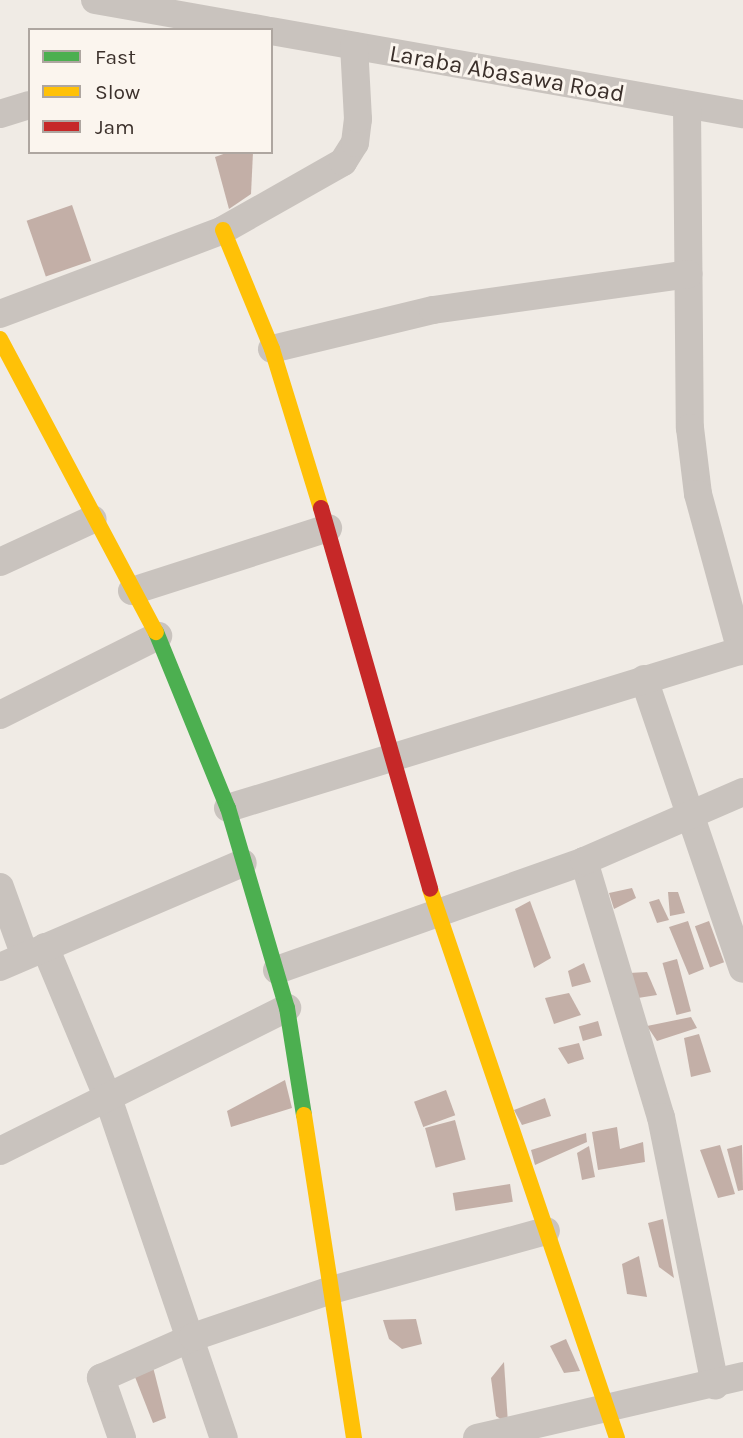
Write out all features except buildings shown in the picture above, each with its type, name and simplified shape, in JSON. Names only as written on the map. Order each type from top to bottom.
[{"type":"street","name":"Laraba Abasawa Road","points":[[95,0],[184,22],[248,28]]},
{"type":"street","name":"Laraba Abasawa Road","points":[[273,31],[687,107],[743,114]]},
{"type":"street","points":[[0,314],[223,230],[343,162],[355,143],[358,119],[355,46]]},
{"type":"street","points":[[0,114],[28,106]]},
{"type":"street","points":[[228,808],[742,651],[698,494],[690,428],[687,107]]},
{"type":"street","points":[[223,230],[272,349],[328,527],[388,758],[438,917],[546,1231],[611,1408],[617,1438]]},
{"type":"street","points":[[272,349],[433,310],[688,274]]},
{"type":"street","points":[[0,339],[93,520],[158,636],[228,808],[287,1008],[328,1292],[354,1438]]},
{"type":"street","points":[[0,562],[93,520]]},
{"type":"street","points":[[132,592],[328,527]]},
{"type":"street","points":[[0,715],[158,636]]},
{"type":"street","points":[[644,679],[693,810],[742,964]]},
{"type":"street","points":[[277,970],[438,917],[584,861],[693,810],[743,792]]},
{"type":"street","points":[[584,861],[661,1117],[715,1387]]},
{"type":"street","points":[[23,957],[243,863]]},
{"type":"street","points":[[0,887],[23,957],[107,1098],[193,1337],[224,1438]]},
{"type":"street","points":[[0,1151],[287,1008]]},
{"type":"street","points":[[122,1438],[101,1378],[193,1337],[328,1292],[546,1231]]},
{"type":"street","points":[[477,1438],[715,1387],[743,1376]]},
{"type":"traffic: fast","points":[[156,632],[228,808],[287,1008],[304,1115]]},
{"type":"traffic: slow","points":[[223,230],[272,349],[321,508]]},
{"type":"traffic: slow","points":[[0,339],[156,632]]},
{"type":"traffic: slow","points":[[430,889],[617,1438]]},
{"type":"traffic: slow","points":[[304,1115],[354,1438]]},
{"type":"traffic: jam","points":[[321,508],[430,889]]}]
